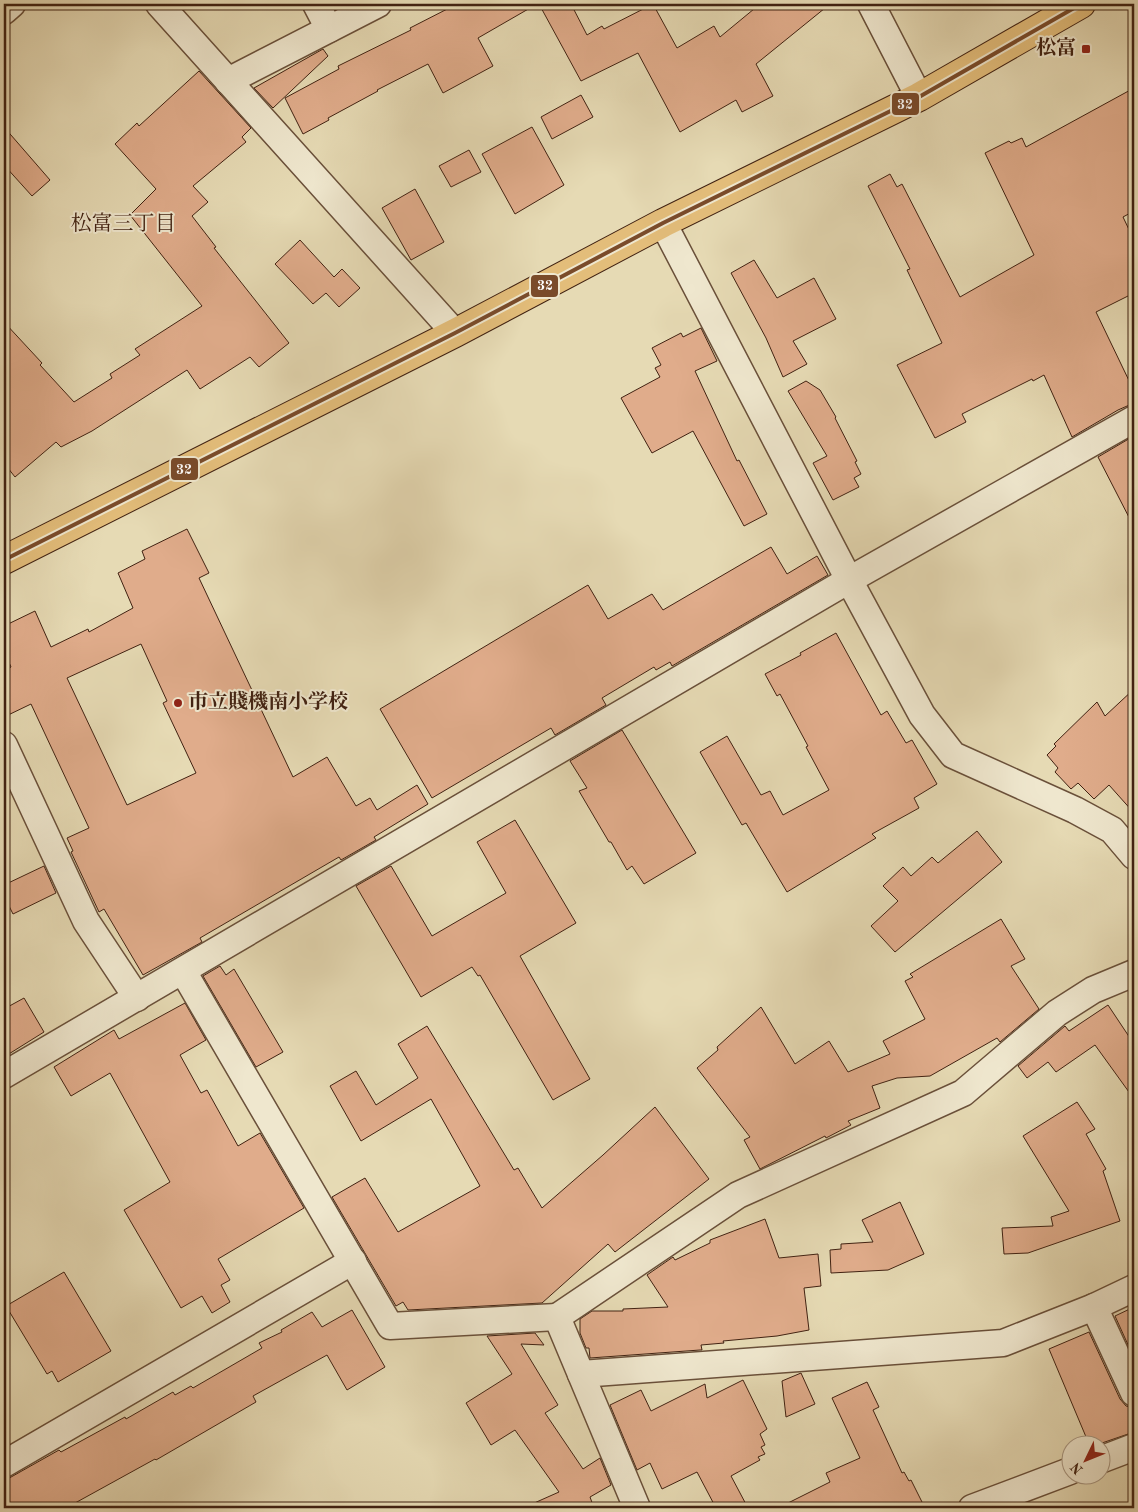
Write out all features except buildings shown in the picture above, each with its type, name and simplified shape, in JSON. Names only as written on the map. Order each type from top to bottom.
[{"type":"main road","points":[[4,560],[455,333],[663,223],[918,98],[1081,4]]},
{"type":"street","points":[[4,11],[12,4]]},
{"type":"street","points":[[159,4],[455,333]]},
{"type":"street","points":[[316,4],[329,29]]},
{"type":"street","points":[[228,81],[378,4]]},
{"type":"street","points":[[871,4],[918,98]]},
{"type":"street","points":[[663,223],[849,580],[922,715],[953,755],[1074,810],[1112,830],[1134,856]]},
{"type":"street","points":[[4,1075],[849,580],[1134,419]]},
{"type":"street","points":[[4,745],[86,921],[136,998]]},
{"type":"street","points":[[183,971],[390,1326],[556,1317],[738,1195],[963,1093],[1057,1013],[1092,990],[1134,974]]},
{"type":"street","points":[[4,1464],[352,1261]]},
{"type":"street","points":[[581,1374],[1003,1342],[1094,1307],[1134,1288]]},
{"type":"street","points":[[1094,1307],[1134,1393]]},
{"type":"street","points":[[556,1317],[637,1508]]},
{"type":"street","points":[[1110,1456],[1134,1447]]},
{"type":"street","points":[[977,1507],[1060,1475]]},
{"type":"transit line","name":"32","points":[[4,560],[455,333],[663,223],[919,97],[1081,4]]},
{"type":"place","name":"松富","points":[[1086,49]]},
{"type":"place","name":"市立賤機南小学校","points":[[178,703]]},
{"type":"district","name":"松富三丁目","points":[[123,224]]}]
